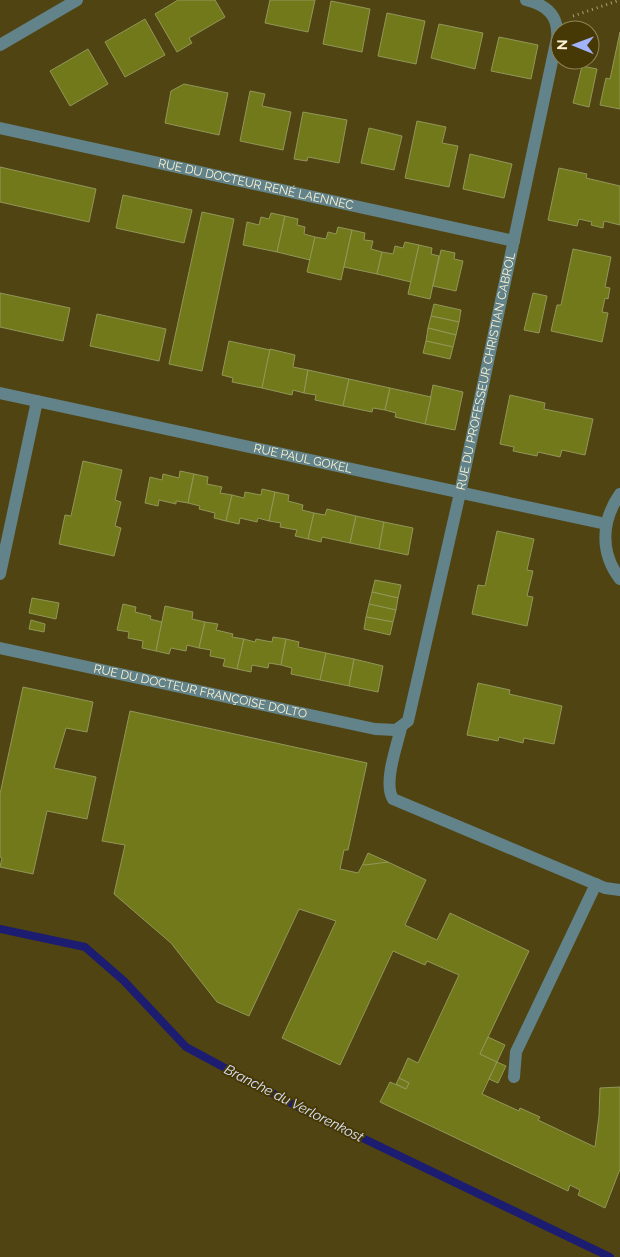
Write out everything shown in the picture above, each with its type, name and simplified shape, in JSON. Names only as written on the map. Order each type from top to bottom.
[{"type":"street","points":[[0,45],[77,0]]},
{"type":"street","points":[[526,0],[542,5],[553,17]]},
{"type":"street","name":"RUE DU PROFESSEUR CHRISTIAN CABROL","points":[[553,17],[557,38],[514,241],[411,716],[401,728],[389,780],[389,791],[393,799],[596,884]]},
{"type":"street","name":"RUE DU DOCTEUR RENÉ LAENNEC","points":[[0,128],[514,241]]},
{"type":"street","name":"RUE PAUL GOKEL","points":[[0,393],[606,524]]},
{"type":"street","points":[[0,574],[38,401]]},
{"type":"street","points":[[620,494],[610,509],[606,524],[606,550],[612,568],[620,579]]},
{"type":"street","name":"RUE DU DOCTEUR FRANÇOISE DOLTO","points":[[0,648],[374,729],[389,730],[401,728]]},
{"type":"street","points":[[514,1077],[516,1052],[596,884],[620,890]]},
{"type":"path","points":[[553,17],[620,0]]},
{"type":"building","points":[[178,0],[215,0],[225,17],[189,38],[192,43],[177,52],[155,14]]},
{"type":"building","points":[[270,0],[315,0],[308,32],[265,23]]},
{"type":"building","points":[[331,1],[370,9],[362,52],[323,44]]},
{"type":"building","points":[[387,13],[425,21],[416,64],[378,56]]},
{"type":"building","points":[[145,19],[165,55],[125,77],[105,42]]},
{"type":"building","points":[[439,24],[483,33],[475,69],[431,58]]},
{"type":"building","points":[[620,32],[620,109],[600,105],[606,78],[610,79]]},
{"type":"building","points":[[499,37],[538,45],[531,79],[491,71]]},
{"type":"building","points":[[88,49],[108,84],[70,106],[50,71]]},
{"type":"building","points":[[581,70],[597,70],[589,107],[573,103]]},
{"type":"building","points":[[184,84],[228,93],[219,135],[165,123],[171,91]]},
{"type":"building","points":[[250,91],[265,94],[262,106],[291,112],[283,150],[240,141]]},
{"type":"building","points":[[303,112],[347,120],[339,163],[308,157],[307,161],[294,159]]},
{"type":"building","points":[[417,121],[446,127],[442,143],[458,146],[449,187],[405,178]]},
{"type":"building","points":[[369,128],[402,136],[394,170],[361,163]]},
{"type":"building","points":[[470,154],[512,164],[504,198],[463,189]]},
{"type":"building","points":[[0,167],[96,189],[89,222],[0,202]]},
{"type":"building","points":[[559,168],[587,174],[586,178],[620,186],[620,225],[604,221],[603,228],[591,225],[592,222],[579,219],[577,226],[548,220]]},
{"type":"building","points":[[123,195],[192,210],[184,243],[116,228]]},
{"type":"building","points":[[202,212],[234,219],[202,371],[169,364]]},
{"type":"building","points":[[271,213],[285,216],[277,252],[243,245],[247,222],[259,225],[261,217],[269,219]]},
{"type":"building","points":[[285,216],[298,219],[297,225],[305,227],[304,234],[315,237],[310,260],[277,252]]},
{"type":"building","points":[[338,227],[352,230],[341,280],[307,272],[315,237],[326,239],[328,232],[336,234]]},
{"type":"building","points":[[352,230],[365,233],[364,240],[373,241],[371,249],[382,252],[377,274],[344,267]]},
{"type":"building","points":[[405,242],[419,245],[411,282],[377,274],[382,252],[393,254],[395,246],[403,248]]},
{"type":"building","points":[[419,245],[432,248],[431,254],[439,256],[430,299],[408,294]]},
{"type":"building","points":[[573,249],[611,257],[605,287],[610,288],[608,299],[605,298],[602,312],[608,313],[602,342],[551,331],[557,305],[561,305]]},
{"type":"building","points":[[441,250],[455,253],[454,259],[463,261],[456,291],[433,286]]},
{"type":"building","points":[[0,293],[70,308],[63,341],[0,327]]},
{"type":"building","points":[[533,293],[547,296],[539,333],[524,330]]},
{"type":"building","points":[[434,304],[461,310],[459,322],[431,316]]},
{"type":"building","points":[[97,314],[166,329],[159,361],[90,346]]},
{"type":"building","points":[[431,316],[459,322],[456,335],[428,328]]},
{"type":"building","points":[[428,328],[456,335],[453,347],[426,341]]},
{"type":"building","points":[[229,341],[270,350],[262,388],[232,382],[233,378],[222,375]]},
{"type":"building","points":[[426,341],[453,347],[450,359],[423,353]]},
{"type":"building","points":[[270,349],[295,355],[293,367],[308,370],[304,393],[293,390],[292,395],[262,388]]},
{"type":"building","points":[[308,370],[349,379],[343,406],[315,400],[316,395],[304,393]]},
{"type":"building","points":[[349,379],[390,388],[385,410],[373,408],[372,412],[343,406]]},
{"type":"building","points":[[433,385],[463,392],[455,430],[425,424]]},
{"type":"building","points":[[390,388],[431,397],[425,424],[395,417],[396,413],[385,410]]},
{"type":"building","points":[[510,395],[545,403],[544,409],[593,419],[585,455],[562,450],[560,457],[538,452],[537,456],[513,451],[514,447],[500,444]]},
{"type":"building","points":[[83,461],[122,470],[115,500],[121,502],[115,526],[121,528],[114,556],[59,544],[65,515],[71,516]]},
{"type":"building","points":[[180,471],[194,474],[188,503],[176,501],[176,504],[159,500],[158,506],[145,503],[150,477],[162,480],[163,474],[179,478]]},
{"type":"building","points":[[194,474],[208,477],[207,484],[222,487],[220,493],[232,495],[226,521],[214,518],[215,513],[199,509],[200,506],[188,503]]},
{"type":"building","points":[[262,489],[275,492],[269,521],[258,518],[257,522],[240,518],[239,524],[226,521],[232,495],[244,498],[245,492],[261,495]]},
{"type":"building","points":[[275,492],[289,495],[288,501],[303,505],[302,510],[314,513],[308,539],[295,536],[297,530],[280,527],[281,523],[269,521]]},
{"type":"building","points":[[327,509],[356,516],[350,543],[322,537],[321,542],[308,539],[314,513],[325,515]]},
{"type":"building","points":[[356,516],[384,522],[379,549],[350,543]]},
{"type":"building","points":[[384,522],[413,528],[408,555],[379,549]]},
{"type":"building","points":[[497,531],[534,539],[527,570],[533,571],[527,596],[533,597],[527,626],[472,614],[478,585],[485,586]]},
{"type":"building","points":[[375,580],[401,585],[398,598],[372,592]]},
{"type":"building","points":[[372,592],[398,598],[396,610],[369,604]]},
{"type":"building","points":[[32,598],[59,603],[56,619],[29,613]]},
{"type":"building","points":[[123,604],[136,607],[135,612],[151,616],[150,619],[162,622],[156,651],[142,648],[143,641],[128,638],[129,632],[117,630]]},
{"type":"building","points":[[369,604],[396,610],[393,622],[366,617]]},
{"type":"building","points":[[165,606],[193,612],[192,619],[205,622],[199,648],[187,645],[186,651],[171,648],[169,654],[156,651]]},
{"type":"building","points":[[366,617],[393,622],[390,635],[364,629]]},
{"type":"building","points":[[31,620],[45,624],[44,632],[29,629]]},
{"type":"building","points":[[205,622],[218,624],[216,630],[233,634],[232,637],[244,639],[237,669],[223,666],[225,659],[210,656],[211,650],[199,648]]},
{"type":"building","points":[[273,637],[286,639],[281,665],[269,663],[268,668],[252,665],[251,672],[237,669],[244,639],[255,642],[256,639],[272,642]]},
{"type":"building","points":[[286,639],[299,642],[298,647],[326,653],[320,680],[291,674],[292,668],[281,665]]},
{"type":"building","points":[[326,653],[354,659],[349,686],[320,680]]},
{"type":"building","points":[[354,659],[383,666],[378,692],[349,686]]},
{"type":"building","points":[[478,683],[510,690],[509,694],[562,706],[554,744],[524,738],[523,743],[499,737],[498,741],[467,735]]},
{"type":"building","points":[[23,687],[93,702],[87,732],[66,728],[54,768],[96,777],[87,819],[47,811],[33,874],[0,867],[2,858],[0,857],[0,794]]},
{"type":"building","points":[[130,711],[367,763],[348,850],[344,850],[340,869],[358,873],[363,864],[388,862],[426,880],[405,925],[437,940],[450,913],[529,951],[480,1054],[497,1062],[482,1094],[519,1111],[520,1108],[540,1117],[538,1120],[595,1147],[600,1088],[620,1087],[620,1169],[605,1208],[578,1195],[580,1190],[570,1185],[568,1191],[380,1102],[390,1082],[406,1089],[409,1083],[399,1078],[408,1058],[418,1063],[459,975],[427,961],[425,965],[393,951],[340,1065],[282,1038],[336,921],[299,909],[249,1016],[217,1002],[171,943],[114,894],[125,845],[102,841]]},
{"type":"building","points":[[368,853],[388,862],[365,865],[363,864]]},
{"type":"building","points":[[488,1037],[505,1045],[497,1062],[480,1054]]},
{"type":"building","points":[[497,1062],[506,1066],[498,1083],[489,1079]]},
{"type":"building","points":[[399,1078],[409,1083],[406,1089],[396,1084]]},
{"type":"waterway","name":"Branche du Verlorenkost","points":[[0,929],[85,947],[124,981],[186,1047],[302,1109],[610,1257]]}]
